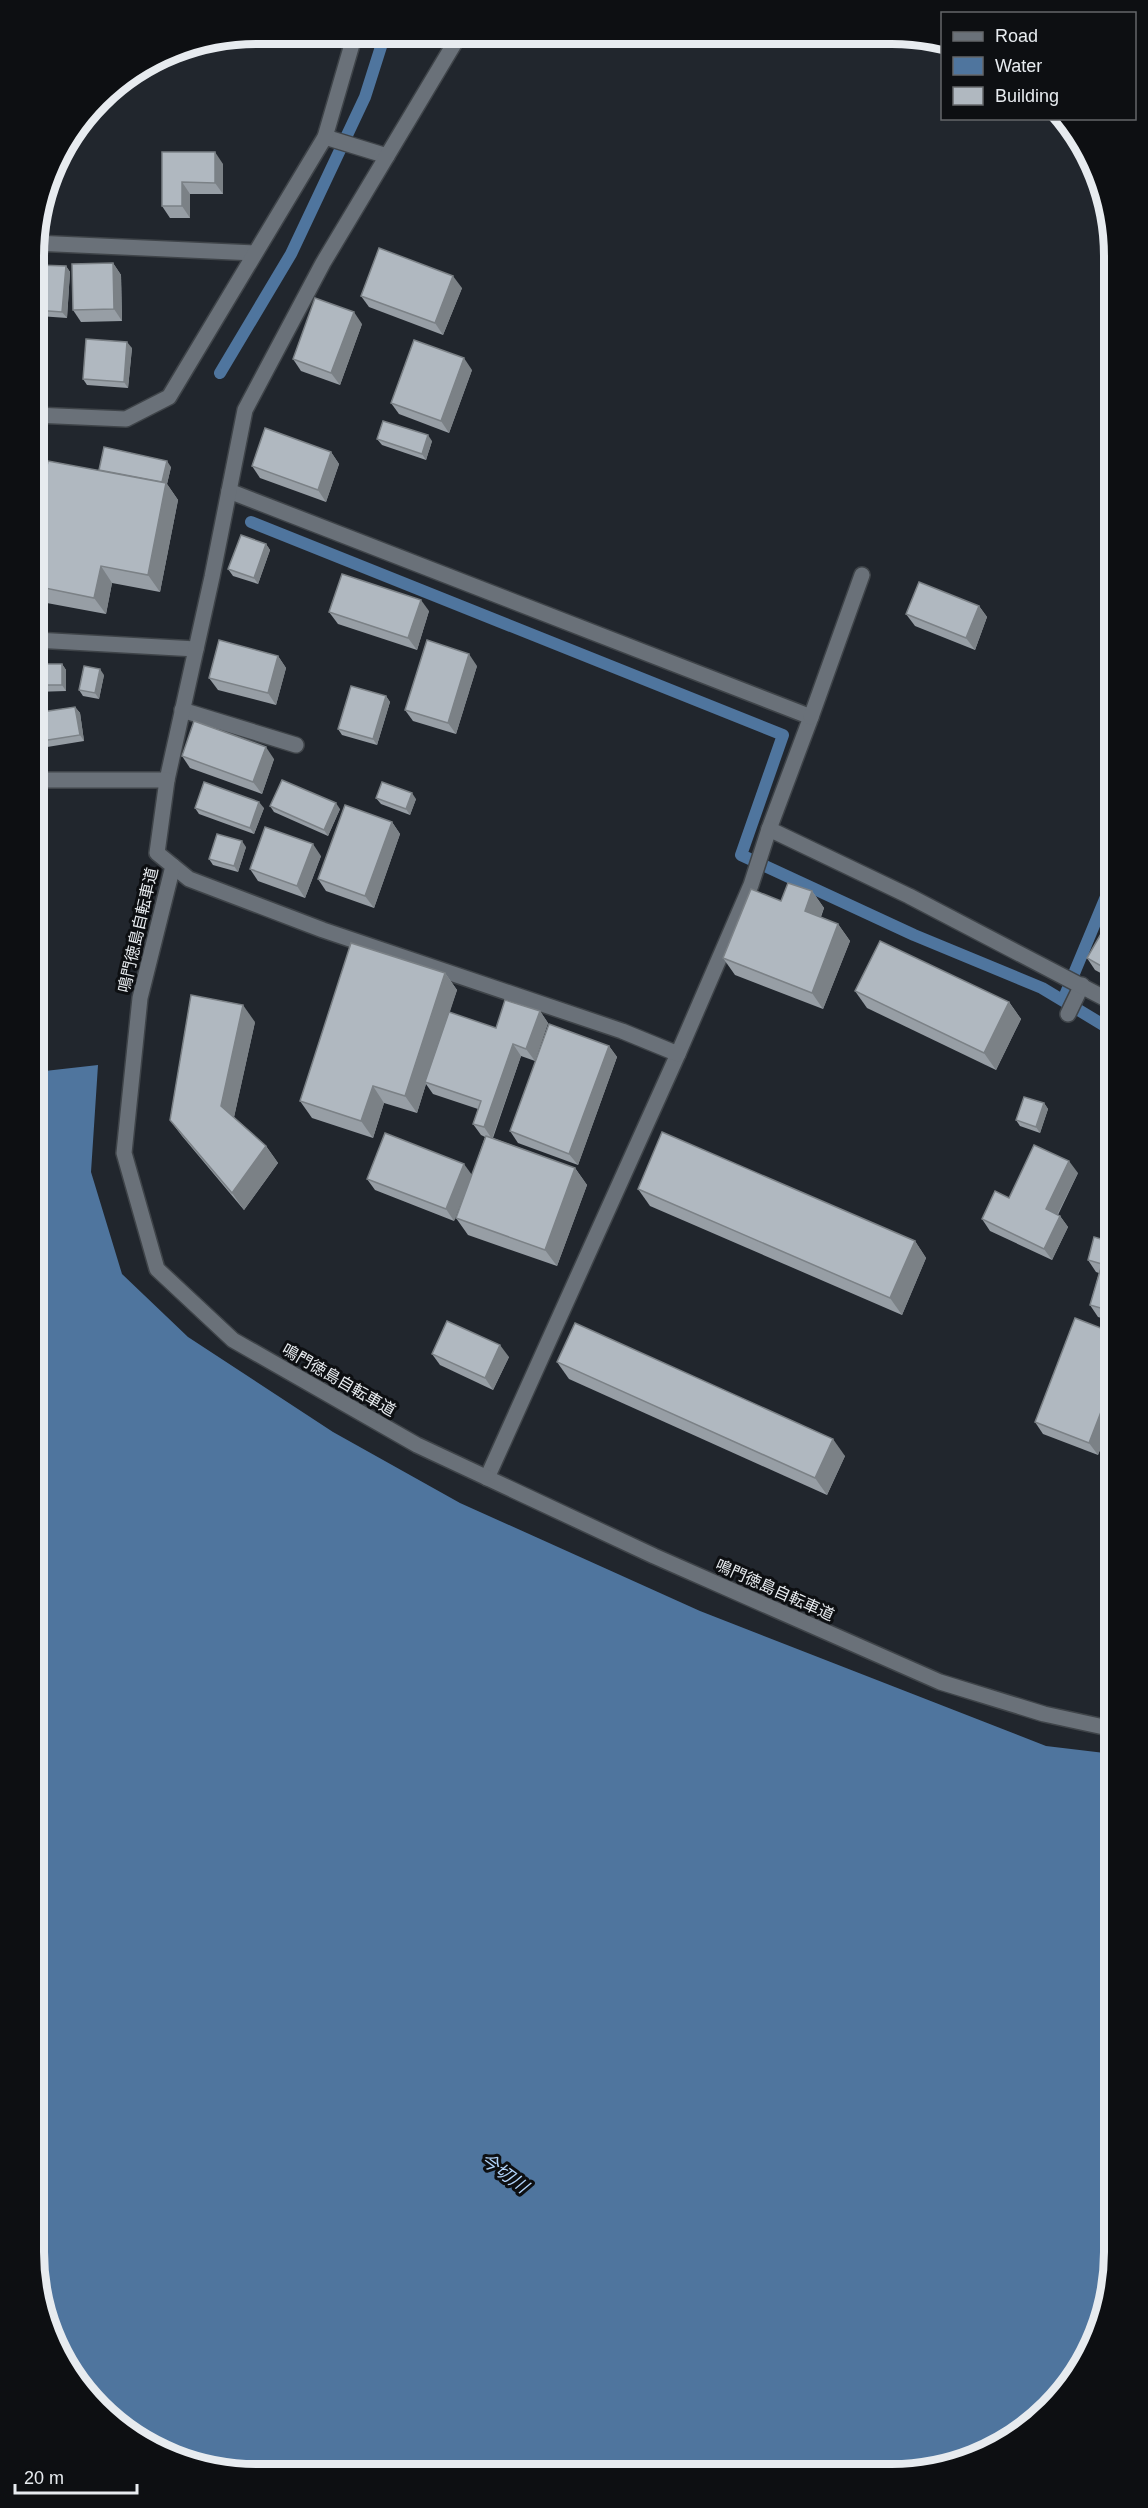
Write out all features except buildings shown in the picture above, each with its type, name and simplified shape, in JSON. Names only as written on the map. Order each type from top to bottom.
[{"type":"street","points":[[44,415],[126,419],[169,397],[325,137],[352,44]]},
{"type":"street","points":[[44,780],[167,780],[245,410],[323,263],[454,44]]},
{"type":"street","points":[[325,137],[387,156]]},
{"type":"street","points":[[44,243],[255,253]]},
{"type":"street","points":[[229,491],[811,717]]},
{"type":"street","points":[[487,1478],[678,1054],[751,885],[769,829],[862,575]]},
{"type":"street","points":[[44,641],[196,649]]},
{"type":"street","points":[[182,710],[296,745]]},
{"type":"street","name":"鳴門徳島自転車道","points":[[167,780],[157,853],[172,866],[140,999],[124,1153],[157,1269],[233,1340],[417,1445],[654,1556],[940,1682],[1044,1714],[1104,1727]]},
{"type":"street","points":[[769,829],[920,901],[1104,998]]},
{"type":"street","points":[[172,866],[189,879],[323,930],[622,1031],[678,1054]]},
{"type":"street","points":[[1068,1014],[1082,985]]},
{"type":"water","name":"今切川","points":[[98,1065],[91,1172],[122,1274],[188,1337],[333,1432],[460,1503],[700,1611],[1046,1746],[1104,1753],[1103,2280],[1093,2321],[1083,2346],[1069,2370],[1032,2412],[1010,2429],[986,2443],[961,2453],[906,2464],[242,2464],[201,2457],[162,2443],[138,2429],[116,2412],[79,2370],[65,2346],[55,2321],[44,2266],[44,1071]]},
{"type":"waterway","points":[[220,373],[291,254],[365,97],[382,44]]},
{"type":"waterway","points":[[251,522],[783,735],[741,855],[914,935],[1042,988],[1104,1025]]},
{"type":"waterway","points":[[1063,1000],[1104,901]]}]
